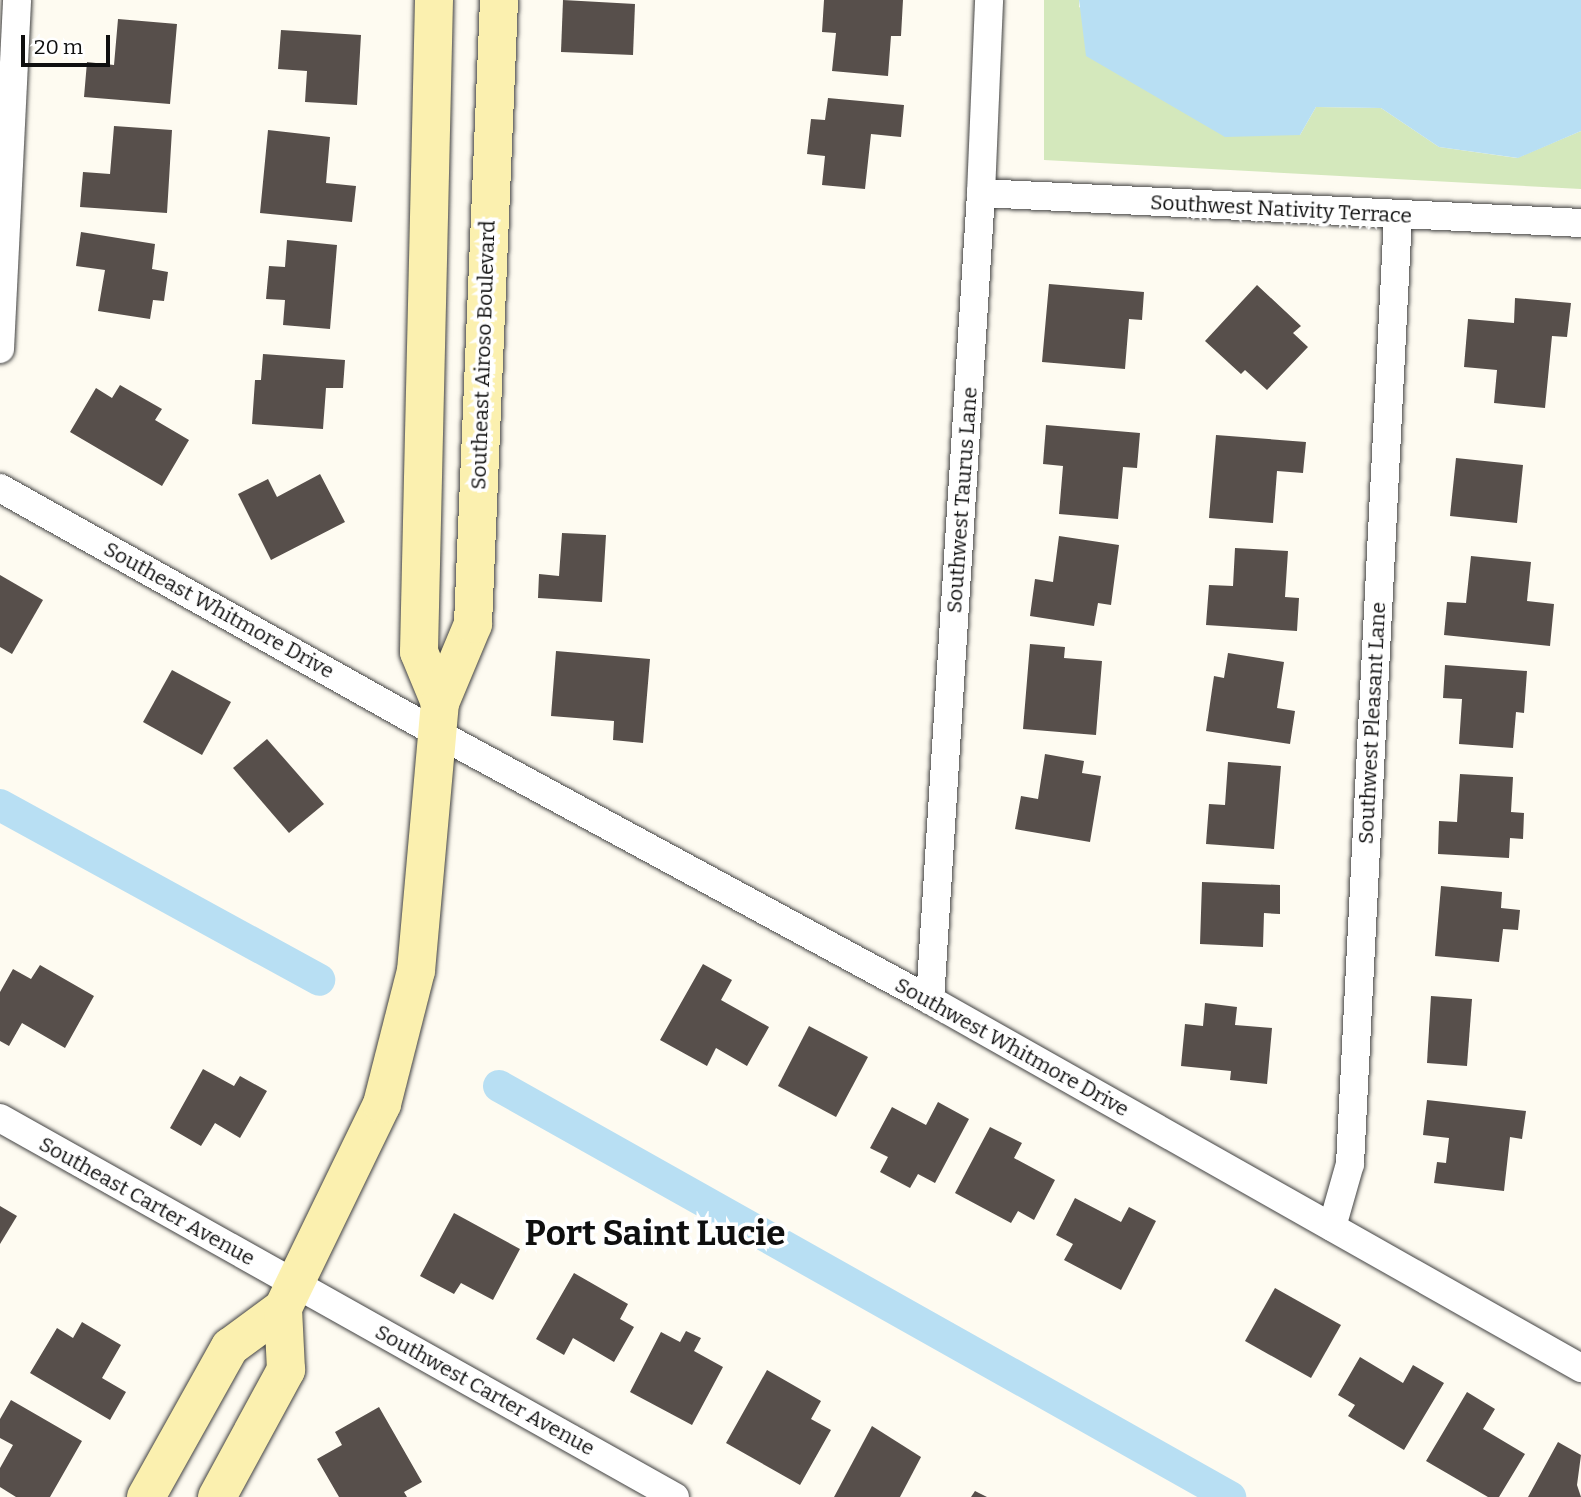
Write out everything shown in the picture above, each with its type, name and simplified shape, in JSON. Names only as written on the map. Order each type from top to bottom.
[{"type":"main road","name":"Southeast Airoso Boulevard","points":[[434,0],[419,652],[438,718]]},
{"type":"main road","name":"Southeast Airoso Boulevard","points":[[146,1497],[230,1347],[288,1296],[382,1104],[416,971],[438,718],[472,624],[499,0]]},
{"type":"main road","name":"Southeast Airoso Boulevard","points":[[217,1497],[286,1370],[288,1296]]},
{"type":"street","points":[[0,349],[17,0]]},
{"type":"street","name":"Southwest Taurus Lane","points":[[930,1000],[981,193],[989,0]]},
{"type":"street","name":"Southwest Nativity Terrace","points":[[981,193],[1398,216],[1581,223]]},
{"type":"street","name":"Southwest Pleasant Lane","points":[[1332,1227],[1350,1164],[1398,216]]},
{"type":"street","name":"Southeast Whitmore Drive","points":[[0,488],[438,718]]},
{"type":"street","name":"Southwest Whitmore Drive","points":[[438,718],[1581,1368]]},
{"type":"street","name":"Southeast Carter Avenue","points":[[0,1118],[288,1296]]},
{"type":"street","name":"Southwest Carter Avenue","points":[[288,1296],[675,1497]]},
{"type":"green space","points":[[1044,0],[1079,0],[1079,7],[1300,135],[1316,107],[1381,108],[1439,147],[1517,158],[1581,131],[1581,189],[1044,160]]},
{"type":"water","points":[[1079,0],[1581,0],[1581,131],[1518,158],[1439,147],[1381,108],[1316,107],[1300,135],[1225,137],[1086,56]]},
{"type":"building","points":[[563,0],[635,4],[633,55],[561,52]]},
{"type":"building","points":[[824,0],[903,0],[901,36],[891,36],[888,76],[832,71],[836,33],[822,32]]},
{"type":"building","points":[[118,19],[177,24],[170,104],[84,97],[87,62],[114,65]]},
{"type":"building","points":[[281,30],[361,35],[357,105],[305,102],[307,71],[278,69]]},
{"type":"building","points":[[828,98],[904,105],[901,137],[871,134],[865,189],[822,185],[825,156],[807,154],[811,119],[825,120]]},
{"type":"building","points":[[114,126],[172,130],[167,213],[80,207],[83,172],[110,174]]},
{"type":"building","points":[[268,130],[330,137],[326,183],[356,186],[352,222],[260,213]]},
{"type":"building","points":[[81,232],[155,244],[152,269],[168,272],[164,301],[153,300],[150,319],[98,311],[105,270],[76,266]]},
{"type":"building","points":[[287,240],[337,245],[330,329],[283,325],[285,300],[266,299],[269,266],[285,267]]},
{"type":"building","points":[[1049,284],[1144,292],[1142,320],[1129,319],[1125,369],[1042,362]]},
{"type":"building","points":[[1257,285],[1301,326],[1293,333],[1308,347],[1267,390],[1245,370],[1241,374],[1205,341]]},
{"type":"building","points":[[1515,298],[1571,303],[1567,337],[1552,336],[1545,408],[1494,403],[1497,370],[1464,367],[1468,319],[1514,323]]},
{"type":"building","points":[[263,354],[345,360],[343,388],[326,388],[323,429],[252,424],[255,380],[261,380]]},
{"type":"building","points":[[120,385],[162,409],[155,420],[189,440],[162,486],[70,432],[96,388],[112,398]]},
{"type":"building","points":[[1046,425],[1140,433],[1137,468],[1123,467],[1118,519],[1059,514],[1063,466],[1043,464]]},
{"type":"building","points":[[1216,435],[1306,442],[1303,473],[1277,471],[1273,523],[1209,518]]},
{"type":"building","points":[[1456,458],[1523,465],[1517,523],[1450,516]]},
{"type":"building","points":[[320,474],[345,522],[271,560],[238,494],[268,479],[277,497]]},
{"type":"building","points":[[562,533],[606,535],[602,602],[538,598],[539,574],[559,576]]},
{"type":"building","points":[[1059,536],[1119,545],[1111,605],[1098,603],[1094,626],[1030,616],[1035,579],[1053,582]]},
{"type":"building","points":[[1235,548],[1288,551],[1285,597],[1299,598],[1297,631],[1206,625],[1209,585],[1233,586]]},
{"type":"building","points":[[1471,556],[1531,562],[1527,601],[1554,604],[1550,646],[1444,635],[1447,602],[1466,603]]},
{"type":"building","points":[[0,575],[43,600],[12,654],[0,647]]},
{"type":"building","points":[[1030,644],[1065,647],[1064,658],[1102,661],[1096,735],[1023,729]]},
{"type":"building","points":[[556,651],[650,659],[643,743],[613,740],[614,721],[551,716]]},
{"type":"building","points":[[1228,653],[1284,662],[1277,708],[1295,711],[1290,744],[1206,731],[1214,676],[1224,678]]},
{"type":"building","points":[[1445,665],[1527,671],[1524,713],[1516,712],[1513,748],[1459,744],[1462,699],[1443,698]]},
{"type":"building","points":[[172,670],[231,702],[202,755],[143,722]]},
{"type":"building","points":[[267,739],[324,804],[289,833],[233,768]]},
{"type":"building","points":[[1045,754],[1084,761],[1082,773],[1101,776],[1090,842],[1015,829],[1021,796],[1038,799]]},
{"type":"building","points":[[1228,762],[1281,766],[1274,849],[1206,844],[1209,804],[1225,805]]},
{"type":"building","points":[[1460,774],[1513,777],[1511,812],[1524,813],[1523,839],[1510,838],[1509,858],[1438,854],[1439,821],[1457,822]]},
{"type":"building","points":[[1202,882],[1280,885],[1280,914],[1264,913],[1263,947],[1200,944]]},
{"type":"building","points":[[1441,886],[1502,892],[1501,908],[1520,910],[1518,930],[1503,929],[1499,962],[1435,956]]},
{"type":"building","points":[[703,964],[732,980],[721,1000],[769,1027],[747,1066],[716,1048],[707,1066],[660,1040]]},
{"type":"building","points":[[40,965],[94,996],[65,1048],[22,1023],[9,1046],[0,1041],[0,992],[13,969],[31,979]]},
{"type":"building","points":[[1431,996],[1472,999],[1467,1066],[1427,1063]]},
{"type":"building","points":[[1205,1003],[1237,1007],[1235,1025],[1272,1028],[1267,1084],[1230,1080],[1231,1071],[1181,1066],[1185,1024],[1203,1026]]},
{"type":"building","points":[[809,1026],[868,1057],[836,1117],[778,1086]]},
{"type":"building","points":[[203,1069],[234,1086],[240,1076],[267,1091],[240,1138],[215,1123],[201,1146],[170,1128]]},
{"type":"building","points":[[1427,1100],[1526,1111],[1522,1139],[1510,1137],[1504,1191],[1434,1183],[1437,1162],[1446,1163],[1449,1138],[1423,1135]]},
{"type":"building","points":[[938,1102],[969,1119],[935,1183],[918,1174],[910,1188],[880,1172],[888,1157],[870,1148],[892,1107],[926,1125]]},
{"type":"building","points":[[990,1127],[1022,1143],[1014,1158],[1055,1180],[1034,1220],[1018,1211],[1011,1223],[955,1193]]},
{"type":"building","points":[[1075,1198],[1121,1222],[1129,1207],[1156,1221],[1121,1290],[1064,1260],[1073,1244],[1056,1235]]},
{"type":"building","points":[[0,1206],[17,1216],[0,1244]]},
{"type":"building","points":[[454,1213],[520,1249],[493,1300],[461,1283],[454,1294],[420,1276]]},
{"type":"building","points":[[574,1273],[628,1304],[620,1319],[634,1327],[614,1362],[573,1338],[564,1355],[536,1339]]},
{"type":"building","points":[[1275,1288],[1341,1325],[1311,1378],[1245,1341]]},
{"type":"building","points":[[82,1322],[121,1345],[102,1378],[126,1392],[110,1420],[30,1373],[57,1328],[73,1338]]},
{"type":"building","points":[[686,1331],[701,1338],[694,1351],[723,1367],[692,1425],[630,1392],[661,1332],[680,1342]]},
{"type":"building","points":[[1360,1357],[1403,1383],[1413,1365],[1444,1383],[1404,1450],[1348,1416],[1355,1405],[1338,1395]]},
{"type":"building","points":[[767,1370],[821,1401],[811,1419],[831,1430],[800,1485],[726,1443]]},
{"type":"building","points":[[1467,1392],[1495,1409],[1483,1429],[1525,1454],[1499,1497],[1488,1497],[1426,1461]]},
{"type":"building","points":[[11,1400],[82,1441],[50,1497],[16,1497],[0,1487],[0,1468],[13,1445],[0,1438],[0,1419]]},
{"type":"building","points":[[379,1407],[422,1482],[404,1492],[407,1497],[339,1497],[317,1459],[342,1445],[335,1432]]},
{"type":"building","points":[[872,1426],[921,1457],[900,1497],[834,1497]]},
{"type":"building","points":[[1558,1442],[1581,1455],[1577,1485],[1581,1497],[1528,1497]]},
{"type":"building","points":[[975,1491],[987,1497],[971,1497]]},
{"type":"waterway","points":[[0,805],[319,980]]},
{"type":"waterway","points":[[499,1086],[1230,1497]]},
{"type":"district","name":"Port Saint Lucie","points":[[655,1233]]}]
